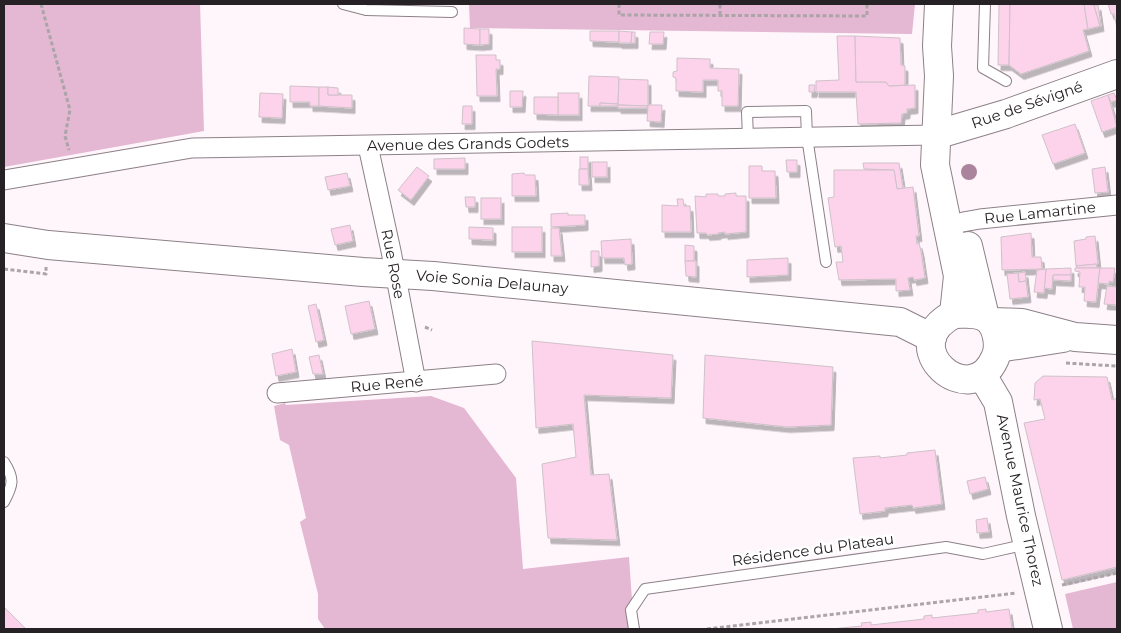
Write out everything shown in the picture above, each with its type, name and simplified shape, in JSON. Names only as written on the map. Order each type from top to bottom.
[{"type":"main road","points":[[939,4],[935,165],[958,276],[954,314]]},
{"type":"main road","name":"Rue de Sévigné","points":[[936,135],[1006,114],[1117,74]]},
{"type":"main road","points":[[936,135],[950,161],[963,222],[988,320],[996,336],[998,348],[992,366],[982,375],[967,379],[952,377],[939,368],[932,354],[932,338],[936,328],[944,319],[954,314],[972,314],[988,320],[1022,323],[1075,337],[1117,340]]},
{"type":"main road","name":"Voie Sonia Delaunay","points":[[4,238],[48,244],[434,276],[900,322],[932,338]]},
{"type":"main road","name":"Voie Sonia Delaunay","points":[[4,244],[48,244]]},
{"type":"main road","points":[[998,348],[1075,337]]},
{"type":"main road","name":"Avenue Maurice Thorez","points":[[982,375],[998,402],[1048,629]]},
{"type":"street","name":"Avenue des Grands Godets","points":[[4,180],[192,148],[936,135]]},
{"type":"street","name":"Rue Rose","points":[[368,146],[396,274],[416,382]]},
{"type":"street","name":"Rue Lamartine","points":[[963,222],[1117,205]]},
{"type":"street","name":"Rue René","points":[[277,393],[496,374]]},
{"type":"lane","points":[[343,4],[366,10],[452,12]]},
{"type":"lane","points":[[985,4],[983,68],[1006,82]]},
{"type":"lane","points":[[748,139],[747,112],[806,112],[807,137],[826,262]]},
{"type":"lane","points":[[4,462],[11,473],[11,489],[4,502]]},
{"type":"lane","name":"Résidence du Plateau","points":[[634,629],[631,610],[645,589],[946,547],[983,554],[1028,543]]},
{"type":"path","points":[[40,4],[70,110],[65,136],[74,168]]},
{"type":"path","points":[[619,4],[619,15],[867,16],[867,4]]},
{"type":"path","points":[[720,4],[720,15]]},
{"type":"path","points":[[4,269],[46,274]]},
{"type":"path","points":[[1063,362],[1117,366]]},
{"type":"path","points":[[1056,586],[1117,573]]},
{"type":"path","points":[[707,629],[1022,593]]},
{"type":"shaded area","points":[[4,4],[200,4],[204,131],[4,167]]},
{"type":"shaded area","points":[[469,4],[915,4],[912,34],[470,28]]},
{"type":"shaded area","points":[[431,396],[464,408],[516,478],[523,569],[629,557],[634,629],[325,629],[318,619],[318,594],[300,522],[306,518],[289,445],[280,440],[274,406],[285,403],[286,405]]},
{"type":"shaded area","points":[[1117,582],[1117,629],[1073,629],[1065,594]]},
{"type":"building","points":[[999,4],[1010,4],[1009,65],[998,65]]},
{"type":"building","points":[[1010,4],[1084,4],[1088,29],[1083,30],[1089,51],[1021,74],[1009,65]]},
{"type":"building","points":[[1084,4],[1094,5],[1100,26],[1088,29]]},
{"type":"building","points":[[1108,4],[1117,4],[1117,28],[1114,14],[1111,14]]},
{"type":"building","points":[[1094,5],[1098,5],[1101,26],[1100,26]]},
{"type":"building","points":[[464,28],[480,29],[480,45],[464,44]]},
{"type":"building","points":[[480,29],[489,29],[489,44],[480,45]]},
{"type":"building","points":[[590,31],[619,31],[619,42],[590,41]]},
{"type":"building","points":[[619,31],[632,32],[631,43],[619,43]]},
{"type":"building","points":[[632,32],[635,32],[635,43],[631,43]]},
{"type":"building","points":[[650,32],[664,32],[663,44],[649,44]]},
{"type":"building","points":[[837,36],[855,36],[856,82],[886,82],[889,86],[915,85],[915,108],[907,109],[907,113],[902,114],[901,123],[858,124],[856,92],[816,92],[816,81],[839,80]]},
{"type":"building","points":[[855,36],[900,38],[901,65],[905,66],[905,85],[889,86],[886,82],[856,82]]},
{"type":"building","points":[[476,55],[496,55],[496,60],[500,60],[500,69],[496,69],[497,96],[477,96]]},
{"type":"building","points":[[677,58],[710,59],[710,68],[739,69],[738,106],[722,106],[722,91],[718,91],[718,80],[703,80],[703,92],[676,91],[676,78],[673,77],[673,72],[677,71]]},
{"type":"building","points":[[589,76],[619,77],[618,104],[600,103],[600,106],[588,106]]},
{"type":"building","points":[[619,79],[648,80],[648,106],[618,105]]},
{"type":"building","points":[[809,85],[815,85],[814,92],[809,92]]},
{"type":"building","points":[[290,86],[319,87],[319,106],[310,106],[310,102],[290,102]]},
{"type":"building","points":[[319,87],[328,87],[328,95],[352,95],[352,108],[319,106]]},
{"type":"building","points":[[328,87],[338,88],[338,95],[328,95]]},
{"type":"building","points":[[510,91],[523,91],[522,107],[510,107]]},
{"type":"building","points":[[260,93],[283,94],[282,118],[259,117]]},
{"type":"building","points":[[558,93],[579,93],[579,115],[558,115]]},
{"type":"building","points":[[1114,93],[1117,100],[1111,102],[1108,95]]},
{"type":"building","points":[[1108,95],[1117,127],[1102,132],[1091,101]]},
{"type":"building","points":[[534,97],[558,97],[558,115],[534,114]]},
{"type":"building","points":[[600,103],[618,104],[618,106],[600,106]]},
{"type":"building","points":[[618,105],[648,106],[648,108],[618,108]]},
{"type":"building","points":[[648,105],[662,105],[661,122],[647,121]]},
{"type":"building","points":[[463,106],[472,106],[472,124],[462,124]]},
{"type":"building","points":[[1075,124],[1085,153],[1053,164],[1042,135]]},
{"type":"building","points":[[580,157],[588,157],[588,169],[580,169]]},
{"type":"building","points":[[465,158],[465,169],[434,169],[434,159]]},
{"type":"building","points":[[786,160],[797,160],[797,172],[787,172]]},
{"type":"building","points":[[592,162],[607,162],[607,177],[592,177]]},
{"type":"building","points":[[863,163],[899,163],[903,188],[897,189],[894,170],[864,169]]},
{"type":"building","points":[[749,166],[762,166],[762,171],[775,171],[776,198],[749,198]]},
{"type":"building","points":[[417,167],[429,176],[411,200],[398,190]]},
{"type":"building","points":[[1105,167],[1108,192],[1095,193],[1092,169]]},
{"type":"building","points":[[579,169],[588,169],[589,185],[579,185]]},
{"type":"building","points":[[834,170],[894,170],[897,189],[913,187],[919,236],[916,236],[917,244],[919,243],[921,251],[925,278],[914,280],[913,277],[908,278],[910,290],[896,291],[896,279],[839,280],[836,262],[843,262],[841,246],[835,247],[828,198],[834,197]]},
{"type":"building","points":[[347,173],[350,186],[328,190],[325,177]]},
{"type":"building","points":[[524,173],[525,175],[535,175],[536,196],[512,196],[512,174]]},
{"type":"building","points":[[736,193],[736,196],[746,196],[746,232],[725,234],[725,232],[707,235],[706,233],[697,233],[695,196],[706,197],[706,194],[718,194],[718,196],[725,196],[725,194]]},
{"type":"building","points":[[465,197],[475,197],[475,207],[466,207]]},
{"type":"building","points":[[481,198],[501,198],[501,219],[481,219]]},
{"type":"building","points":[[677,199],[683,199],[684,206],[690,206],[691,232],[662,232],[662,205],[678,206]]},
{"type":"building","points":[[568,213],[568,215],[585,215],[585,225],[551,227],[551,214]]},
{"type":"building","points":[[350,225],[353,241],[335,245],[331,229]]},
{"type":"building","points":[[469,227],[493,228],[493,240],[469,239]]},
{"type":"building","points":[[512,227],[542,227],[542,252],[512,252]]},
{"type":"building","points":[[551,228],[559,228],[562,256],[551,256]]},
{"type":"building","points":[[1031,233],[1032,257],[1041,257],[1042,269],[1002,270],[1001,237]]},
{"type":"building","points":[[1095,236],[1098,264],[1076,266],[1074,241]]},
{"type":"building","points":[[631,239],[632,264],[625,265],[624,258],[602,258],[601,241]]},
{"type":"building","points":[[685,245],[694,246],[694,261],[685,261]]},
{"type":"building","points":[[591,251],[599,251],[599,266],[591,267]]},
{"type":"building","points":[[788,258],[788,275],[747,277],[747,260]]},
{"type":"building","points":[[685,261],[696,261],[696,277],[686,276]]},
{"type":"building","points":[[1096,264],[1097,268],[1077,268],[1076,266]]},
{"type":"building","points":[[1071,268],[1071,275],[1053,275],[1052,289],[1044,288],[1046,269]]},
{"type":"building","points":[[1075,268],[1100,268],[1096,302],[1084,301],[1085,287],[1079,287],[1080,272],[1075,271]]},
{"type":"building","points":[[1100,268],[1115,268],[1113,282],[1109,281],[1109,284],[1098,283]]},
{"type":"building","points":[[1046,269],[1044,293],[1034,292],[1037,270]]},
{"type":"building","points":[[1025,272],[1026,281],[1019,282],[1018,273]]},
{"type":"building","points":[[1018,273],[1019,282],[1026,281],[1028,297],[1010,299],[1007,274]]},
{"type":"building","points":[[1053,275],[1071,275],[1071,281],[1053,280]]},
{"type":"building","points":[[1107,286],[1117,287],[1117,305],[1104,304]]},
{"type":"building","points":[[369,301],[375,329],[351,334],[345,306]]},
{"type":"building","points":[[316,304],[324,340],[316,342],[308,306]]},
{"type":"building","points":[[532,341],[673,355],[671,398],[584,395],[591,475],[609,474],[617,540],[548,538],[542,464],[576,457],[573,424],[536,428]]},
{"type":"building","points":[[292,349],[296,372],[276,376],[272,354]]},
{"type":"building","points":[[319,355],[323,374],[313,374],[309,357]]},
{"type":"building","points":[[705,355],[833,367],[831,425],[787,427],[703,418]]},
{"type":"building","points":[[1043,376],[1107,377],[1112,400],[1117,398],[1117,567],[1062,580],[1024,423],[1045,419],[1040,399],[1034,400],[1035,383]]},
{"type":"building","points":[[935,450],[942,504],[913,508],[912,505],[885,508],[885,511],[860,514],[853,458],[880,456],[880,458]]},
{"type":"building","points":[[985,477],[988,489],[970,494],[967,481]]},
{"type":"building","points":[[987,518],[989,532],[977,533],[976,520]]},
{"type":"building","points":[[4,607],[26,629],[4,629]]},
{"type":"building","points":[[986,609],[986,612],[1009,609],[1012,629],[831,629],[862,626],[861,623],[871,622],[871,625],[924,619],[924,616],[932,615],[932,618],[978,613],[978,610]]}]
